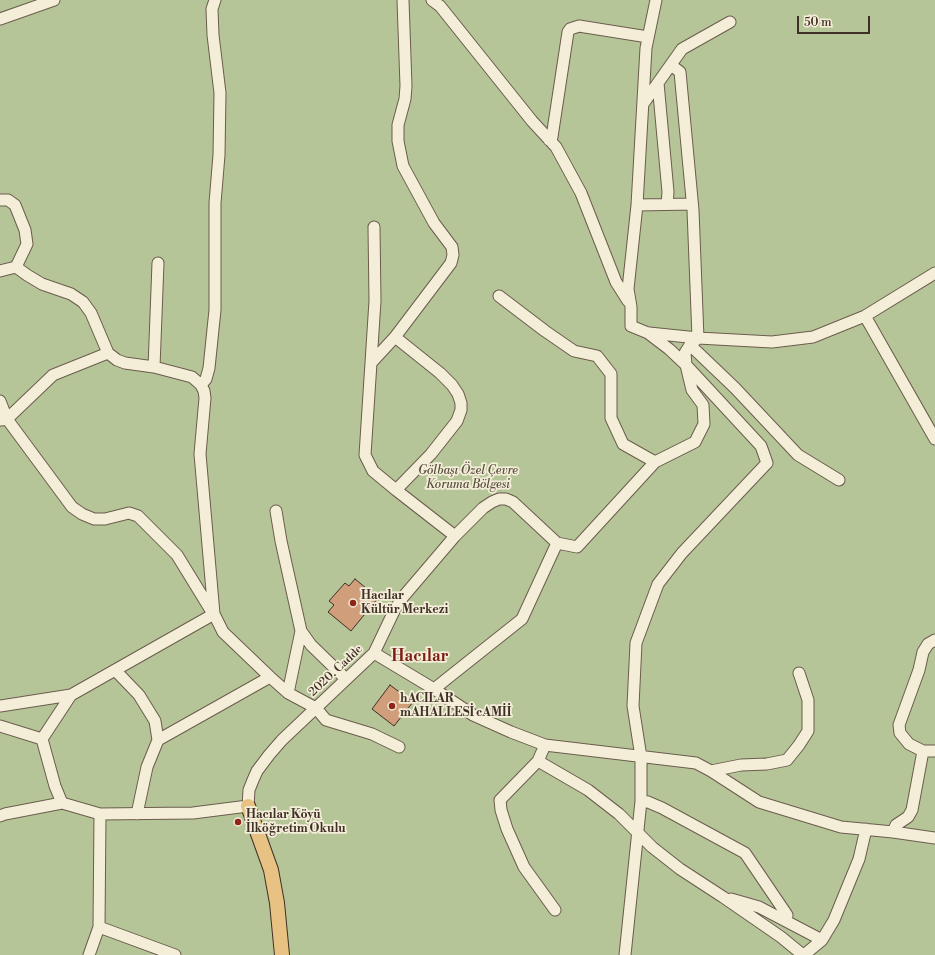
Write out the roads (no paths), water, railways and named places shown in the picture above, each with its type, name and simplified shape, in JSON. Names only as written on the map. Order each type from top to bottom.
[{"type":"main road","points":[[248,806],[271,870],[277,902],[282,955]]},
{"type":"street","points":[[0,19],[54,0]]},
{"type":"street","points":[[201,385],[206,380],[209,368],[215,310],[215,203],[219,155],[220,93],[213,36],[212,9],[215,0]]},
{"type":"street","points":[[371,363],[395,337],[453,259],[452,247],[434,223],[403,166],[398,141],[398,125],[406,99],[403,0]]},
{"type":"street","points":[[432,0],[440,6],[532,121],[556,147],[581,193],[616,282],[631,307]]},
{"type":"street","points":[[656,0],[646,48],[637,205],[628,289],[631,307],[631,326],[648,333],[694,341],[772,342],[813,337],[866,316],[935,273]]},
{"type":"street","points":[[643,104],[682,49],[730,22]]},
{"type":"street","points":[[549,140],[552,137],[568,32],[570,29],[579,26],[648,36]]},
{"type":"street","points":[[434,689],[522,619],[557,544],[576,546],[655,462],[695,442],[704,424],[703,405],[692,390],[686,365],[685,354],[694,341],[692,204],[680,72],[670,65]]},
{"type":"street","points":[[658,83],[667,184],[667,204]]},
{"type":"street","points":[[0,200],[8,200],[15,205],[25,230],[27,244],[16,266],[0,271]]},
{"type":"street","points":[[637,205],[692,204]]},
{"type":"street","points":[[374,227],[375,300],[365,455],[373,471],[455,536]]},
{"type":"street","points":[[154,367],[158,263]]},
{"type":"street","points":[[16,266],[42,284],[71,294],[83,302],[91,313],[108,353],[117,360],[125,363],[154,367],[192,377],[201,385],[205,398],[200,454],[214,614]]},
{"type":"street","points":[[499,296],[574,351],[597,356],[611,374],[612,418],[624,444],[655,462]]},
{"type":"street","points":[[866,316],[935,439]]},
{"type":"street","points":[[625,955],[641,801],[641,757],[633,706],[636,643],[658,584],[682,553],[767,463],[761,446],[686,365],[669,349],[648,333]]},
{"type":"street","points":[[395,337],[440,373],[452,385],[458,394],[461,403],[461,410],[457,421],[431,454],[396,490]]},
{"type":"street","points":[[694,341],[798,455],[839,480]]},
{"type":"street","points":[[4,419],[52,375],[108,353]]},
{"type":"street","points":[[0,401],[4,419],[72,507],[82,514],[94,518],[105,519],[129,513],[138,516],[177,555],[214,614],[223,632],[288,693],[316,708],[326,720],[372,734],[399,747]]},
{"type":"street","name":"2020. Cadde","points":[[248,806],[251,785],[262,764],[282,740],[374,653],[395,608],[403,597],[455,536],[483,508],[499,499],[506,499],[513,502],[557,544]]},
{"type":"street","points":[[276,511],[281,541],[301,631],[311,646],[346,679]]},
{"type":"street","points":[[0,706],[71,695],[214,614]]},
{"type":"street","points":[[288,693],[301,631]]},
{"type":"street","points":[[935,640],[928,644],[923,652],[920,670],[899,724],[900,733],[906,741],[923,751],[935,751]]},
{"type":"street","points":[[374,653],[434,689],[473,715],[545,745],[641,757],[681,760],[696,763],[759,802],[841,828],[866,829],[935,838]]},
{"type":"street","points":[[115,670],[139,695],[155,721],[158,740],[147,767],[137,814]]},
{"type":"street","points":[[711,771],[741,765],[767,764],[787,760],[800,745],[808,731],[808,700],[799,673]]},
{"type":"street","points":[[158,740],[270,677]]},
{"type":"street","points":[[62,803],[55,786],[42,739],[71,695]]},
{"type":"street","points":[[0,726],[42,739]]},
{"type":"street","points":[[545,745],[538,761],[500,800],[507,829],[524,867],[555,910]]},
{"type":"street","points":[[893,832],[896,825],[908,817],[912,810],[923,751]]},
{"type":"street","points":[[538,761],[588,790],[618,814],[638,834],[680,869],[723,896],[804,955],[822,940],[834,920],[859,859],[866,829]]},
{"type":"street","points":[[641,801],[648,802],[662,808],[745,853],[787,915],[786,921]]},
{"type":"street","points":[[2,811],[62,803],[100,814],[193,812],[248,806]]},
{"type":"street","points":[[89,955],[99,927],[100,814]]},
{"type":"street","points":[[723,896],[759,907],[822,940]]},
{"type":"street","points":[[99,927],[175,955]]},
{"type":"place","name":"Hacılar Kültür Merkezi","points":[[353,603]]},
{"type":"place","name":"hACILAR mAHALLESİ cAMİİ","points":[[392,706]]},
{"type":"place","name":"Hacılar Köyü İlköğretim Okulu","points":[[238,822]]},
{"type":"district","name":"Hacılar","points":[[420,657]]},
{"type":"park label","name":"Gölbaşı Özel Çevre Koruma Bölgesi","points":[[468,478]]}]
